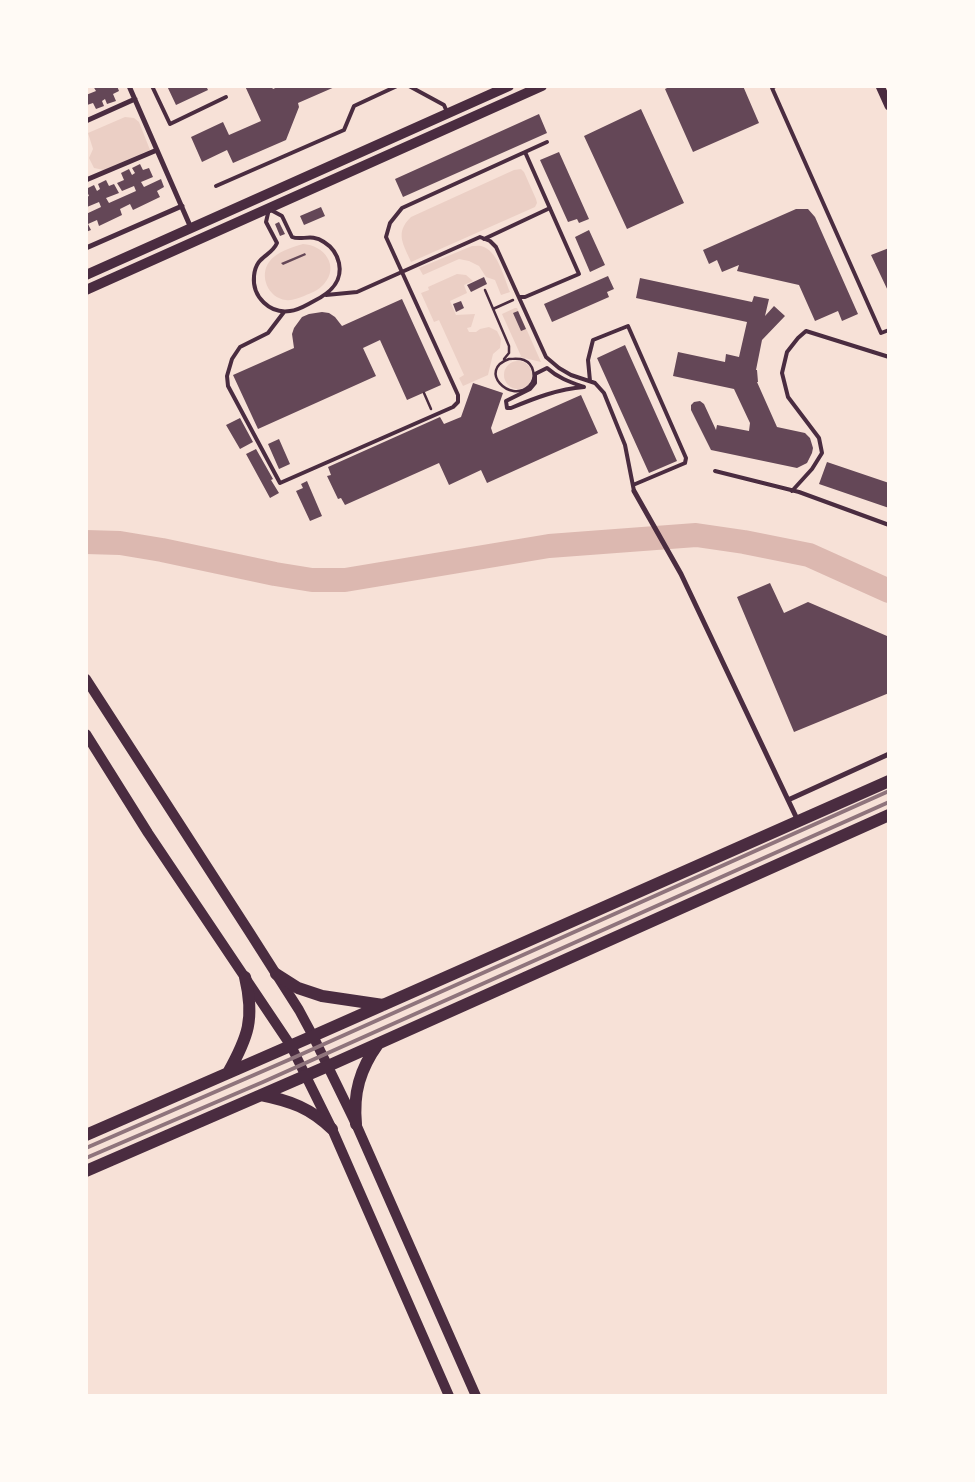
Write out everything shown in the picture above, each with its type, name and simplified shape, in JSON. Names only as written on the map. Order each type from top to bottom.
[{"type":"main road","points":[[86,275],[509,86]]},
{"type":"main road","points":[[86,290],[542,86]]},
{"type":"main road","points":[[86,679],[276,974],[313,1036],[356,1124],[476,1396]]},
{"type":"main road","points":[[86,734],[148,833],[291,1046],[332,1130],[449,1396]]},
{"type":"main road","points":[[86,1134],[291,1046],[889,781]]},
{"type":"main road","points":[[86,1171],[328,1066],[889,815]]},
{"type":"main road","points":[[276,974],[298,988],[322,996],[383,1005]]},
{"type":"main road","points":[[228,1073],[240,1050],[250,1016],[250,996],[246,977]]},
{"type":"main road","points":[[356,1124],[354,1108],[361,1073],[370,1055],[379,1043]]},
{"type":"main road","points":[[261,1095],[292,1102],[308,1110],[332,1130]]},
{"type":"street","points":[[129,86],[192,228]]},
{"type":"street","points":[[880,86],[889,106]]},
{"type":"street","points":[[86,120],[135,100]]},
{"type":"street","points":[[86,180],[157,150]]},
{"type":"street","points":[[86,248],[182,206]]},
{"type":"street","points":[[634,488],[640,503],[681,574],[799,821]]},
{"type":"street","points":[[788,800],[889,754]]},
{"type":"lane","points":[[152,86],[170,124],[226,97]]},
{"type":"lane","points":[[216,186],[344,130],[354,106],[397,86]]},
{"type":"lane","points":[[409,86],[444,105],[448,114]]},
{"type":"lane","points":[[775,86],[772,88],[881,333],[889,330]]},
{"type":"lane","points":[[284,312],[268,333],[240,347],[232,359],[227,376],[228,386],[280,483],[453,407],[458,402],[458,395],[386,238],[390,223],[402,208],[547,142]]},
{"type":"lane","points":[[519,297],[525,297],[579,274],[525,152]]},
{"type":"lane","points":[[326,296],[339,276],[340,267],[335,252],[323,240],[307,237],[296,239],[292,237],[282,216],[268,208],[266,222],[276,243],[274,250],[258,262],[255,270],[254,286],[260,299],[265,304],[284,312],[298,309],[326,296],[357,292],[480,238],[490,241],[496,247],[546,357],[571,375],[595,383],[604,393],[624,445],[634,488],[685,463],[686,458],[628,326],[593,340],[588,360],[590,381]]},
{"type":"lane","points":[[484,239],[550,208]]},
{"type":"lane","points":[[792,491],[812,469],[822,453],[819,438],[788,397],[782,373],[787,352],[806,331],[889,357]]},
{"type":"lane","points":[[547,368],[568,382],[584,387],[570,388],[544,395],[512,408],[507,408],[506,401],[530,389],[535,383],[536,374],[547,368]]},
{"type":"lane","points":[[715,471],[792,491],[889,525]]},
{"type":"path","points":[[485,290],[509,346],[509,353],[499,365],[496,371],[498,383],[504,388],[517,391],[523,390],[532,383],[534,371],[527,362],[522,359],[503,361]]},
{"type":"path","points":[[492,309],[519,297]]},
{"type":"path","points":[[424,393],[434,415]]},
{"type":"shaded area","points":[[125,117],[134,118],[139,122],[150,150],[104,170],[94,168],[89,158],[93,149],[88,133]]},
{"type":"shaded area","points":[[521,169],[536,199],[535,207],[411,262],[403,245],[402,234],[403,228],[411,217],[514,170]]},
{"type":"shaded area","points":[[303,244],[311,245],[323,252],[330,264],[329,277],[322,286],[309,294],[290,300],[280,298],[274,295],[267,286],[265,280],[266,268],[276,255],[289,248]]},
{"type":"shaded area","points":[[472,246],[484,247],[494,255],[510,292],[501,295],[495,280],[486,277],[479,266],[469,261],[459,259],[423,275],[419,268]]},
{"type":"shaded area","points":[[457,274],[466,275],[473,281],[464,285],[467,293],[450,301],[456,315],[475,314],[471,327],[467,328],[469,332],[476,332],[489,327],[497,331],[501,339],[500,348],[493,354],[488,375],[463,386],[459,378],[464,375],[439,320],[434,322],[421,293],[429,290],[428,287]]},
{"type":"shaded area","points":[[517,308],[541,362],[520,357],[502,314]]},
{"type":"shaded area","points":[[518,361],[528,365],[532,375],[528,385],[518,389],[508,385],[504,375],[508,365]]},
{"type":"building","points":[[93,86],[103,86],[103,88],[117,86],[119,91],[113,94],[116,101],[107,104],[105,99],[102,101],[104,106],[96,109],[93,103],[87,105],[86,95],[96,91]]},
{"type":"building","points":[[167,86],[206,86],[208,90],[176,105]]},
{"type":"building","points":[[245,86],[271,86],[273,89],[280,86],[337,86],[298,103],[299,107],[286,140],[233,163],[227,150],[202,162],[191,137],[223,122],[229,135],[261,121]]},
{"type":"building","points":[[671,86],[743,86],[759,123],[693,152],[665,89]]},
{"type":"building","points":[[641,109],[684,203],[627,229],[584,136]]},
{"type":"building","points":[[539,114],[547,133],[403,197],[395,179]]},
{"type":"building","points":[[559,152],[589,219],[579,223],[577,219],[568,222],[540,160]]},
{"type":"building","points":[[140,164],[143,170],[149,168],[153,177],[141,182],[144,187],[161,179],[164,187],[157,191],[160,197],[133,210],[130,204],[120,209],[122,215],[99,226],[97,220],[88,224],[91,230],[86,232],[86,214],[101,207],[99,202],[87,207],[86,197],[89,196],[86,189],[94,185],[97,191],[100,189],[98,184],[106,180],[109,186],[114,184],[119,193],[106,198],[109,203],[136,191],[134,186],[122,191],[117,183],[124,180],[121,173],[129,169],[132,175],[135,173],[132,168]]},
{"type":"building","points":[[321,207],[325,216],[304,225],[300,216]]},
{"type":"building","points":[[796,209],[808,209],[815,217],[858,314],[842,321],[838,311],[815,321],[799,285],[737,271],[739,265],[722,272],[717,260],[709,264],[703,250]]},
{"type":"building","points":[[279,222],[285,234],[280,236],[275,224]]},
{"type":"building","points":[[589,230],[605,265],[590,272],[575,237]]},
{"type":"building","points":[[889,248],[889,293],[871,255]]},
{"type":"building","points":[[305,253],[306,255],[283,265],[281,263]]},
{"type":"building","points":[[608,276],[614,289],[607,292],[609,297],[552,322],[544,304]]},
{"type":"building","points":[[484,277],[487,284],[471,292],[467,285]]},
{"type":"building","points":[[640,278],[752,302],[754,296],[769,299],[765,316],[774,306],[785,316],[762,340],[756,370],[757,382],[777,427],[805,433],[810,438],[813,448],[807,463],[797,468],[711,450],[691,410],[691,405],[694,402],[700,401],[704,404],[716,430],[717,425],[749,431],[750,423],[734,389],[673,376],[678,352],[725,362],[726,354],[739,357],[747,322],[636,298]]},
{"type":"building","points":[[402,299],[441,385],[407,400],[380,340],[363,348],[376,376],[258,429],[233,375],[294,348],[292,334],[302,317],[322,312],[329,313],[342,326]]},
{"type":"building","points":[[461,301],[464,308],[456,312],[453,304]]},
{"type":"building","points":[[518,311],[526,329],[521,331],[513,313]]},
{"type":"building","points":[[625,345],[677,461],[649,473],[597,358]]},
{"type":"building","points":[[473,383],[503,393],[491,428],[493,434],[581,395],[598,433],[487,483],[481,470],[449,485],[439,463],[345,505],[341,498],[338,499],[327,476],[331,475],[328,467],[440,417],[444,424],[461,417]]},
{"type":"building","points":[[240,418],[253,442],[240,449],[226,425]]},
{"type":"building","points":[[279,439],[290,464],[279,469],[268,444]]},
{"type":"building","points":[[256,449],[279,493],[270,498],[246,454]]},
{"type":"building","points":[[827,462],[889,483],[889,508],[819,484]]},
{"type":"building","points":[[307,481],[322,516],[310,521],[296,491],[303,488],[301,484]]},
{"type":"building","points":[[770,583],[784,613],[808,602],[887,636],[889,641],[889,693],[794,732],[737,597]]},
{"type":"waterway","points":[[86,542],[120,543],[162,550],[312,580],[345,580],[549,546],[696,535],[809,555],[889,591]]},
{"type":"railway","points":[[86,1148],[293,1058],[889,791]]},
{"type":"railway","points":[[86,1158],[263,1082],[889,802]]}]
